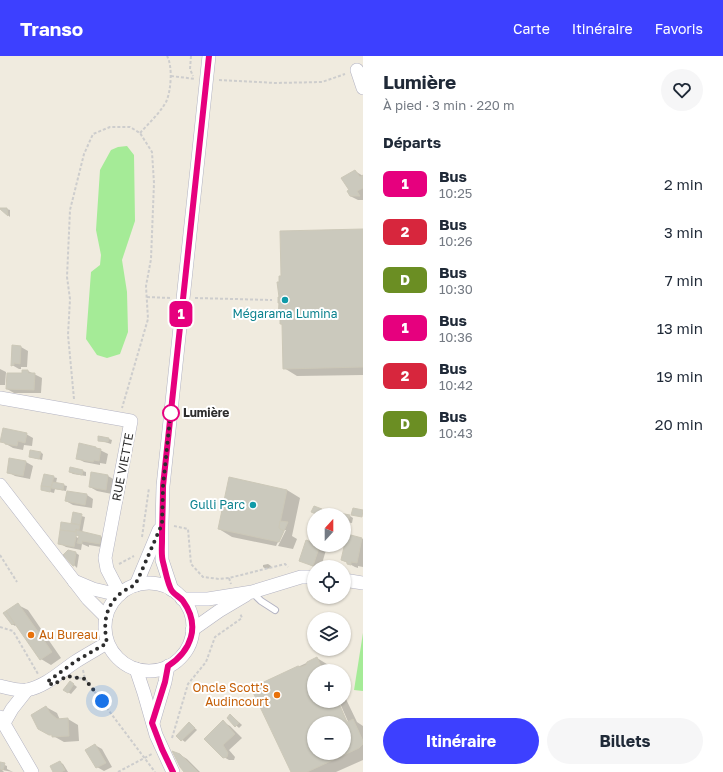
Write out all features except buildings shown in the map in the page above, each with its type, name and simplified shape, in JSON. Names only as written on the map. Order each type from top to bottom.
[{"type":"street","points":[[172,590],[162,560],[163,486],[183,298],[200,79],[209,56]]},
{"type":"street","points":[[357,70],[363,88]]},
{"type":"street","name":"RUE VIETTE","points":[[0,398],[131,420],[105,558],[107,569],[120,594]]},
{"type":"street","points":[[0,485],[88,599],[106,617]]},
{"type":"street","points":[[136,585],[162,524]]},
{"type":"street","points":[[182,600],[234,598],[307,577]]},
{"type":"street","points":[[73,580],[93,589],[120,594]]},
{"type":"street","points":[[351,581],[363,583]]},
{"type":"street","points":[[136,585],[160,585],[172,590],[182,600],[192,619],[190,641],[185,651],[178,660],[168,666],[154,671],[136,669],[126,665],[115,655],[107,643],[105,630],[106,617],[111,605],[120,594],[136,585]]},
{"type":"street","points":[[192,630],[219,611],[234,598]]},
{"type":"street","points":[[0,686],[11,689],[27,690],[47,682],[76,661],[107,643]]},
{"type":"street","points":[[152,723],[165,682],[168,666]]},
{"type":"street","points":[[136,669],[152,723],[173,772]]},
{"type":"street","points":[[27,690],[2,720],[32,772]]},
{"type":"lane","points":[[252,592],[261,601],[275,610]]},
{"type":"path","points":[[140,133],[155,116],[166,100],[171,76],[167,56]]},
{"type":"path","points":[[191,56],[190,69],[200,79]]},
{"type":"path","points":[[171,76],[276,83],[322,82],[357,70]]},
{"type":"path","points":[[74,411],[68,335],[70,299],[67,277],[70,210],[84,154],[93,134],[110,127],[130,127],[140,133],[152,152],[154,183],[151,259],[146,286],[148,320],[119,418]]},
{"type":"path","points":[[147,297],[272,300]]},
{"type":"path","points":[[145,522],[188,529],[191,564],[203,577],[219,579],[229,578],[285,564],[307,577]]},
{"type":"path","points":[[0,554],[18,582]]},
{"type":"path","points":[[118,772],[170,744],[188,684],[206,662],[215,637],[242,618],[234,598],[229,578]]},
{"type":"path","points":[[0,628],[13,630],[38,674],[47,682]]},
{"type":"path","points":[[73,677],[85,679],[155,772]]},
{"type":"green space","points":[[127,146],[134,155],[135,221],[122,260],[127,292],[128,332],[120,354],[107,358],[97,355],[86,339],[91,272],[100,265],[101,255],[96,230],[100,170],[111,150],[118,147]]},
{"type":"green space","points":[[363,633],[363,691],[354,690]]},
{"type":"bus line","name":"1","points":[[173,772],[152,723],[167,675],[168,666],[178,660],[190,641],[192,619],[182,600],[172,590],[162,560],[163,486],[209,56]]},
{"type":"place","name":"Mégarama Lumina","points":[[285,300]]},
{"type":"place","name":"Lumière","points":[[171,413]]},
{"type":"place","name":"Gulli Parc","points":[[253,505]]},
{"type":"place","name":"Au Bureau","points":[[31,635]]},
{"type":"place","name":"Oncle Scott's Audincourt","points":[[277,695]]},
{"type":"route","points":[[102,701],[85,679],[67,676],[53,685],[47,682],[76,661],[107,643],[105,630],[106,617],[111,605],[120,594],[136,585],[149,557],[162,524],[163,486],[171,409],[171,413]]}]
